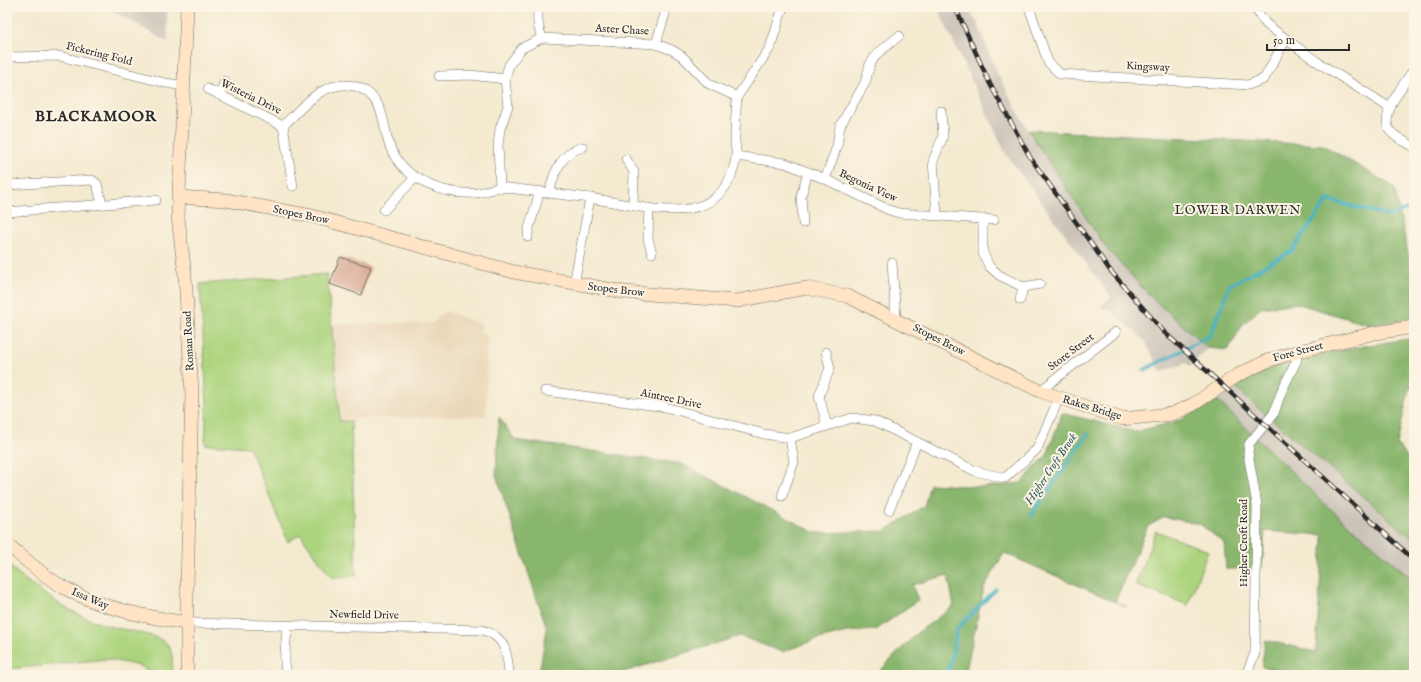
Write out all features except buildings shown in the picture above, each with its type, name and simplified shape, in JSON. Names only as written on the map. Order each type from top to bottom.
[{"type":"main road","name":"Roman Road","points":[[186,7],[178,217],[185,276],[192,393],[186,623],[187,675]]},
{"type":"main road","name":"Stopes Brow","points":[[178,197],[226,200],[312,216],[514,272],[624,292],[737,301],[806,288],[847,296],[896,318],[1040,391]]},
{"type":"main road","name":"Fore Street","points":[[1192,405],[1238,375],[1267,361],[1296,352],[1375,333],[1414,327]]},
{"type":"main road","name":"Rakes Bridge","points":[[1040,391],[1122,419],[1172,414],[1192,405]]},
{"type":"main road","name":"Issa Way","points":[[7,544],[43,574],[62,587],[85,598],[132,614],[186,623]]},
{"type":"street","points":[[539,7],[537,14],[538,26],[542,38],[530,43],[516,55],[509,65],[505,79],[508,106],[500,129],[498,145],[500,187],[550,192],[649,208],[685,211],[709,202],[726,186],[731,176],[736,156],[735,142],[737,97],[770,48],[783,7]]},
{"type":"street","points":[[656,44],[667,7]]},
{"type":"street","name":"Kingsway","points":[[1029,7],[1048,62],[1060,74],[1248,84],[1264,79],[1286,39]]},
{"type":"street","points":[[1254,7],[1266,24],[1286,39],[1316,61],[1390,108]]},
{"type":"street","points":[[824,179],[837,146],[840,126],[865,83],[870,64],[877,54],[899,36]]},
{"type":"street","name":"Aster Chase","points":[[542,38],[656,44],[672,50],[682,56],[709,84],[737,97]]},
{"type":"street","name":"Pickering Fold","points":[[7,57],[59,56],[166,83],[184,86]]},
{"type":"street","points":[[1414,69],[1390,108],[1386,119],[1387,126],[1391,133],[1414,147]]},
{"type":"street","points":[[439,76],[470,75],[505,79]]},
{"type":"street","points":[[219,95],[225,81]]},
{"type":"street","name":"Wisteria Drive","points":[[283,126],[321,92],[334,86],[344,84],[358,87],[367,92],[376,100],[383,116],[392,152],[401,166],[414,178],[429,185],[459,193],[478,193],[500,187]]},
{"type":"street","name":"Wisteria Drive","points":[[208,89],[283,126]]},
{"type":"street","points":[[937,215],[934,162],[943,136],[941,112]]},
{"type":"street","name":"Wisteria Drive","points":[[283,126],[292,186]]},
{"type":"street","points":[[550,192],[554,175],[567,154],[574,149],[583,147]]},
{"type":"street","name":"Begonia View","points":[[736,156],[785,163],[824,179],[889,210],[916,215],[937,215],[994,220]]},
{"type":"street","points":[[626,159],[634,172],[633,205]]},
{"type":"street","points":[[803,223],[801,196],[808,172]]},
{"type":"street","points":[[384,210],[414,178]]},
{"type":"street","points":[[7,185],[92,180],[97,184],[102,204]]},
{"type":"street","points":[[528,238],[528,232],[535,212],[539,191]]},
{"type":"street","points":[[574,284],[590,198]]},
{"type":"street","points":[[7,212],[156,200]]},
{"type":"street","points":[[649,208],[648,239],[652,253]]},
{"type":"street","points":[[983,219],[983,253],[989,266],[999,275],[1023,286],[1040,284]]},
{"type":"street","points":[[892,263],[896,318]]},
{"type":"street","points":[[1020,300],[1023,286]]},
{"type":"street","name":"Store Street","points":[[1040,391],[1116,332]]},
{"type":"street","points":[[826,352],[830,368],[819,396],[826,426]]},
{"type":"street","name":"Higher Croft Road","points":[[1246,675],[1255,653],[1257,505],[1248,453],[1249,444],[1274,413],[1282,390],[1297,360],[1296,352]]},
{"type":"street","name":"Aintree Drive","points":[[545,391],[665,407],[764,434],[790,438],[852,418],[875,421],[975,471],[1005,478],[1036,449],[1059,398]]},
{"type":"street","points":[[782,496],[794,462],[790,438]]},
{"type":"street","points":[[889,510],[917,442]]},
{"type":"street","name":"Newfield Drive","points":[[186,623],[482,630],[496,636],[504,644],[508,657],[509,675]]},
{"type":"street","points":[[287,626],[287,642],[284,665],[287,675]]},
{"type":"shaded area","points":[[106,7],[167,7],[168,42]]},
{"type":"shaded area","points":[[937,7],[969,7],[974,19],[976,19],[996,71],[1028,130],[1106,248],[1149,295],[1208,348],[1190,366],[1186,363],[1161,372],[1145,341],[1113,312],[1100,307],[1111,297],[1006,154]]},
{"type":"shaded area","points":[[445,311],[482,324],[479,333],[487,335],[486,416],[342,419],[332,324],[433,323]]},
{"type":"shaded area","points":[[1242,384],[1414,538],[1414,592],[1216,399]]},
{"type":"green space","points":[[1028,130],[1323,145],[1394,187],[1414,281],[1414,319],[1369,325],[1296,303],[1261,308],[1243,324],[1228,350],[1208,348],[1149,295],[1106,248]]},
{"type":"green space","points":[[327,274],[340,421],[351,421],[356,575],[332,578],[300,534],[288,542],[249,447],[205,444],[207,403],[200,284]]},
{"type":"green space","points":[[1414,338],[1414,387],[1409,389],[1397,444],[1414,465],[1414,540],[1235,388],[1277,364],[1357,347]]},
{"type":"green space","points":[[1216,399],[1329,508],[1414,580],[1414,675],[1305,675],[1262,667],[1265,640],[1316,652],[1323,535],[1265,531],[1262,568],[1226,569],[1224,543],[1200,524],[1165,517],[1148,526],[1115,601],[1127,607],[1004,553],[984,588],[965,675],[876,675],[917,633],[954,606],[948,575],[912,585],[918,600],[876,630],[847,632],[815,640],[782,652],[740,636],[620,673],[539,672],[547,629],[496,475],[499,417],[515,440],[682,464],[816,533],[885,531],[924,506],[930,484],[983,487],[1021,483],[1047,455],[1062,413],[1136,432],[1180,420]]},
{"type":"green space","points":[[1156,531],[1208,551],[1188,605],[1135,585]]},
{"type":"green space","points":[[7,564],[50,598],[85,618],[99,623],[153,636],[166,643],[169,646],[171,654],[173,675],[155,675],[140,666],[107,659],[9,669]]},
{"type":"waterway","name":"Higher Croft Brook","points":[[1144,370],[1210,336],[1230,285],[1292,251],[1328,200],[1390,216],[1414,206]]},
{"type":"waterway","name":"Higher Croft Brook","points":[[1031,516],[1088,434]]},
{"type":"waterway","name":"Higher Croft Brook","points":[[948,675],[957,629],[996,589]]},
{"type":"railway","points":[[955,7],[990,84],[1030,157],[1109,269],[1164,332],[1414,560]]},
{"type":"district","name":"BLACKAMOOR","points":[[96,116]]},
{"type":"district","name":"LOWER DARWEN","points":[[1238,210]]}]
